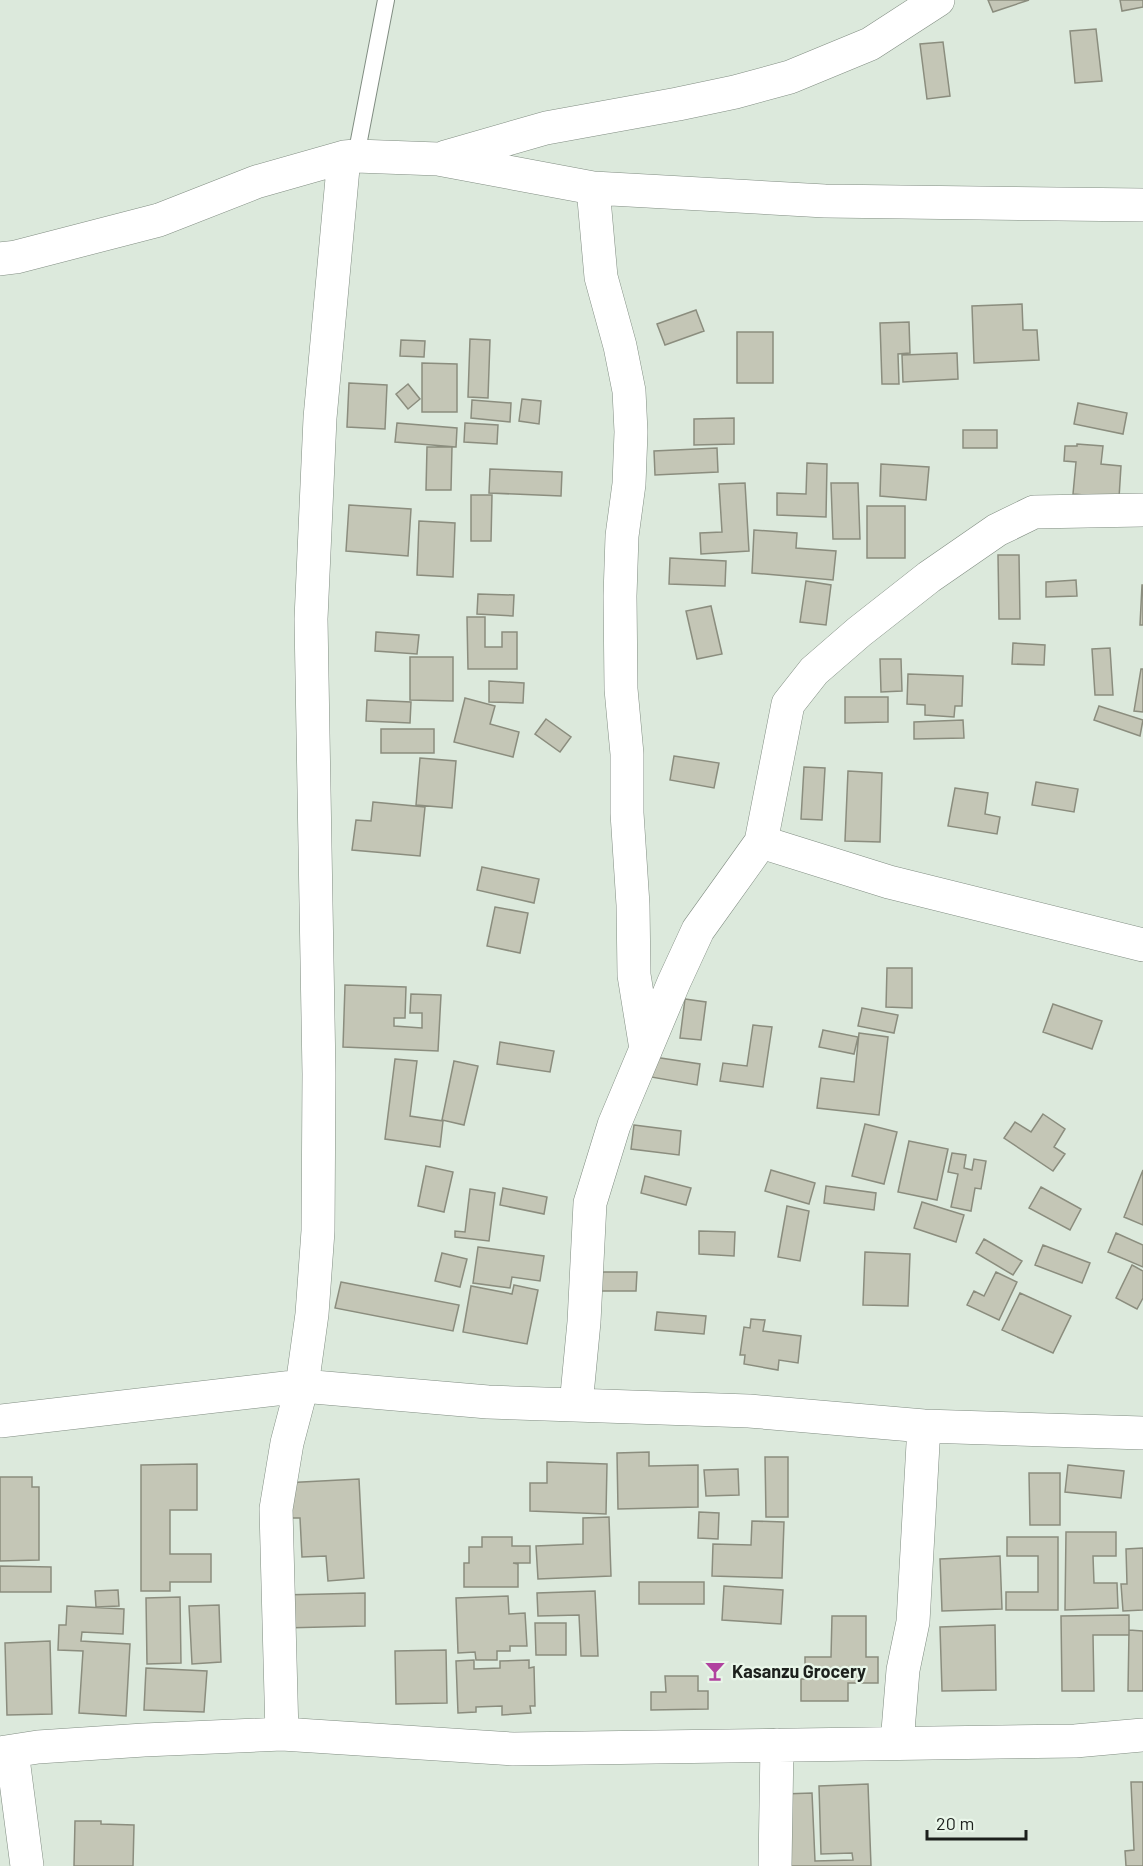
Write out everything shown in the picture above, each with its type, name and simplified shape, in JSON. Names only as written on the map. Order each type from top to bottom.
[{"type":"street","points":[[438,159],[546,128],[724,94],[790,77],[870,44],[938,0]]},
{"type":"street","points":[[282,1734],[276,1509],[288,1443],[302,1386],[312,1314],[318,1220],[319,1074],[311,619],[320,418],[350,156]]},
{"type":"street","points":[[0,259],[16,257],[159,220],[256,182],[350,156],[438,159],[593,188],[825,201],[1143,205]]},
{"type":"street","points":[[593,188],[601,277],[620,346],[629,391],[631,432],[629,484],[622,536],[620,596],[621,677],[627,754],[627,813],[633,905],[634,975],[645,1049]]},
{"type":"street","points":[[576,1405],[584,1322],[590,1203],[614,1125],[698,930],[761,842],[788,704],[814,671],[859,632],[948,563],[997,530],[1034,512],[1143,510]]},
{"type":"street","points":[[761,842],[889,882],[1143,945]]},
{"type":"street","points":[[0,1421],[302,1386],[488,1402],[749,1411],[924,1426],[1143,1433]]},
{"type":"street","points":[[897,1743],[903,1670],[913,1622],[924,1426]]},
{"type":"street","points":[[27,1866],[6,1752],[38,1747],[282,1734],[513,1749],[1075,1741],[1143,1735]]},
{"type":"street","points":[[775,1866],[778,1803],[777,1745]]},
{"type":"lane","points":[[350,156],[386,0]]},
{"type":"building","points":[[988,0],[1029,0],[993,12]]},
{"type":"building","points":[[1120,0],[1143,0],[1143,7],[1122,11]]},
{"type":"building","points":[[1096,29],[1102,81],[1075,83],[1070,31]]},
{"type":"building","points":[[943,42],[950,96],[927,99],[920,44]]},
{"type":"building","points":[[1022,304],[1023,330],[1037,330],[1039,360],[974,363],[972,306]]},
{"type":"building","points":[[696,310],[704,331],[665,345],[657,324]]},
{"type":"building","points":[[909,322],[910,353],[898,354],[899,384],[882,384],[880,323]]},
{"type":"building","points":[[737,332],[773,332],[773,383],[737,383]]},
{"type":"building","points":[[470,339],[490,340],[488,398],[468,397]]},
{"type":"building","points":[[401,340],[425,341],[424,357],[400,356]]},
{"type":"building","points":[[957,353],[958,379],[903,382],[902,355]]},
{"type":"building","points":[[422,363],[457,364],[457,412],[422,412]]},
{"type":"building","points":[[349,383],[387,385],[385,429],[347,427]]},
{"type":"building","points":[[408,384],[420,399],[408,409],[396,394]]},
{"type":"building","points":[[522,399],[541,401],[539,424],[519,421]]},
{"type":"building","points":[[472,400],[511,403],[510,422],[471,418]]},
{"type":"building","points":[[1078,403],[1127,413],[1123,434],[1074,424]]},
{"type":"building","points":[[734,418],[734,444],[694,445],[694,419]]},
{"type":"building","points":[[397,423],[457,428],[456,447],[395,442]]},
{"type":"building","points":[[465,423],[498,425],[497,444],[464,442]]},
{"type":"building","points":[[963,430],[997,430],[997,448],[963,448]]},
{"type":"building","points":[[1077,444],[1103,446],[1101,464],[1121,466],[1119,498],[1073,494],[1076,462],[1064,461],[1065,446],[1077,446]]},
{"type":"building","points":[[427,447],[452,447],[451,490],[426,490]]},
{"type":"building","points":[[717,448],[718,472],[655,475],[654,451]]},
{"type":"building","points":[[807,463],[827,464],[826,517],[777,515],[777,493],[806,494]]},
{"type":"building","points":[[881,464],[929,467],[926,500],[880,496]]},
{"type":"building","points":[[490,469],[562,472],[561,496],[489,493]]},
{"type":"building","points":[[745,483],[749,551],[701,554],[700,533],[722,532],[719,484]]},
{"type":"building","points":[[831,483],[858,483],[860,539],[833,539]]},
{"type":"building","points":[[471,495],[492,495],[491,541],[471,541]]},
{"type":"building","points":[[349,505],[411,509],[408,556],[346,551]]},
{"type":"building","points":[[867,506],[905,506],[905,558],[867,558]]},
{"type":"building","points":[[419,521],[455,523],[453,577],[417,575]]},
{"type":"building","points":[[754,530],[797,533],[796,548],[836,551],[833,580],[752,573]]},
{"type":"building","points":[[998,555],[1019,555],[1020,619],[999,619]]},
{"type":"building","points":[[670,558],[726,561],[725,586],[669,584]]},
{"type":"building","points":[[1076,580],[1077,596],[1046,597],[1046,582]]},
{"type":"building","points":[[806,581],[831,585],[826,625],[800,622]]},
{"type":"building","points":[[1142,585],[1143,625],[1140,625]]},
{"type":"building","points":[[478,594],[514,595],[513,616],[477,614]]},
{"type":"building","points":[[711,606],[722,654],[697,659],[686,611]]},
{"type":"building","points":[[467,617],[485,617],[485,647],[502,647],[502,632],[517,632],[517,669],[468,669]]},
{"type":"building","points":[[376,632],[419,635],[417,654],[375,651]]},
{"type":"building","points":[[1013,643],[1045,645],[1044,665],[1012,664]]},
{"type":"building","points":[[1110,648],[1113,695],[1095,695],[1092,649]]},
{"type":"building","points":[[410,657],[453,657],[453,701],[410,700]]},
{"type":"building","points":[[880,659],[901,659],[902,691],[881,692]]},
{"type":"building","points":[[1141,669],[1143,669],[1143,712],[1134,711]]},
{"type":"building","points":[[908,674],[963,676],[962,706],[955,706],[954,717],[925,715],[925,705],[907,704]]},
{"type":"building","points":[[489,681],[524,683],[523,703],[489,702]]},
{"type":"building","points":[[845,697],[888,697],[888,722],[845,723]]},
{"type":"building","points":[[465,698],[495,706],[490,724],[519,732],[513,757],[454,742]]},
{"type":"building","points":[[367,700],[411,702],[410,723],[366,721]]},
{"type":"building","points":[[1099,706],[1143,720],[1140,736],[1094,720]]},
{"type":"building","points":[[546,719],[571,737],[560,752],[535,734]]},
{"type":"building","points":[[963,720],[964,738],[914,739],[914,722]]},
{"type":"building","points":[[381,729],[434,729],[434,753],[381,753]]},
{"type":"building","points":[[674,756],[719,763],[714,788],[670,780]]},
{"type":"building","points":[[420,758],[456,761],[452,808],[416,805]]},
{"type":"building","points":[[804,767],[825,768],[822,820],[801,819]]},
{"type":"building","points":[[848,771],[882,773],[880,842],[845,841]]},
{"type":"building","points":[[1036,782],[1078,789],[1074,812],[1032,805]]},
{"type":"building","points":[[955,788],[988,793],[985,814],[1000,817],[997,834],[948,826]]},
{"type":"building","points":[[373,802],[425,807],[420,856],[352,850],[356,820],[371,821]]},
{"type":"building","points":[[482,867],[539,879],[534,903],[477,890]]},
{"type":"building","points":[[495,907],[528,913],[520,953],[487,946]]},
{"type":"building","points":[[887,968],[912,968],[912,1008],[886,1007]]},
{"type":"building","points":[[345,985],[406,987],[405,1018],[394,1018],[394,1026],[422,1028],[422,1013],[410,1013],[411,994],[441,995],[438,1051],[343,1047]]},
{"type":"building","points":[[685,999],[706,1002],[701,1040],[680,1038]]},
{"type":"building","points":[[1053,1004],[1102,1021],[1092,1049],[1043,1032]]},
{"type":"building","points":[[862,1008],[898,1015],[894,1033],[858,1026]]},
{"type":"building","points":[[753,1025],[772,1027],[763,1087],[720,1081],[723,1063],[747,1066]]},
{"type":"building","points":[[823,1030],[858,1037],[854,1054],[819,1047]]},
{"type":"building","points":[[859,1033],[888,1037],[879,1115],[817,1108],[821,1078],[854,1082]]},
{"type":"building","points":[[500,1042],[554,1051],[550,1072],[497,1064]]},
{"type":"building","points":[[654,1057],[700,1064],[697,1085],[651,1077]]},
{"type":"building","points":[[395,1059],[417,1061],[410,1116],[443,1121],[440,1147],[385,1139]]},
{"type":"building","points":[[454,1061],[478,1066],[464,1125],[442,1120]]},
{"type":"building","points":[[1043,1114],[1065,1129],[1054,1147],[1065,1154],[1053,1171],[1004,1138],[1015,1122],[1031,1132]]},
{"type":"building","points":[[865,1124],[897,1132],[884,1184],[852,1176]]},
{"type":"building","points":[[634,1125],[681,1131],[679,1155],[631,1149]]},
{"type":"building","points":[[909,1141],[948,1149],[937,1200],[898,1192]]},
{"type":"building","points":[[952,1153],[966,1155],[964,1168],[972,1170],[974,1159],[986,1161],[981,1189],[975,1188],[971,1211],[951,1207],[958,1174],[948,1172]]},
{"type":"building","points":[[426,1166],[453,1172],[444,1212],[418,1206]]},
{"type":"building","points":[[771,1170],[815,1183],[809,1204],[765,1191]]},
{"type":"building","points":[[1143,1170],[1143,1225],[1124,1217]]},
{"type":"building","points":[[645,1176],[691,1188],[686,1205],[641,1193]]},
{"type":"building","points":[[826,1186],[876,1193],[874,1210],[824,1203]]},
{"type":"building","points":[[1041,1187],[1081,1209],[1070,1230],[1029,1208]]},
{"type":"building","points":[[503,1188],[547,1197],[544,1214],[500,1205]]},
{"type":"building","points":[[470,1189],[495,1193],[489,1241],[455,1237],[455,1231],[465,1232]]},
{"type":"building","points":[[922,1202],[964,1215],[956,1242],[914,1228]]},
{"type":"building","points":[[787,1206],[809,1211],[800,1261],[778,1257]]},
{"type":"building","points":[[699,1231],[735,1232],[734,1256],[699,1254]]},
{"type":"building","points":[[1116,1233],[1143,1245],[1143,1267],[1108,1252]]},
{"type":"building","points":[[984,1239],[1022,1261],[1013,1275],[976,1253]]},
{"type":"building","points":[[1043,1245],[1090,1263],[1082,1283],[1035,1265]]},
{"type":"building","points":[[478,1247],[544,1256],[540,1281],[512,1277],[510,1288],[473,1283]]},
{"type":"building","points":[[865,1252],[910,1254],[908,1306],[863,1305]]},
{"type":"building","points":[[442,1253],[467,1259],[460,1287],[435,1281]]},
{"type":"building","points":[[1132,1265],[1143,1271],[1143,1298],[1137,1309],[1116,1298]]},
{"type":"building","points":[[599,1272],[637,1272],[636,1291],[599,1291]]},
{"type":"building","points":[[996,1272],[1017,1282],[999,1320],[967,1305],[974,1291],[984,1296]]},
{"type":"building","points":[[341,1282],[459,1305],[453,1331],[335,1308]]},
{"type":"building","points":[[514,1285],[538,1290],[527,1344],[463,1332],[471,1286],[512,1294]]},
{"type":"building","points":[[1020,1293],[1071,1316],[1053,1353],[1002,1330]]},
{"type":"building","points":[[657,1312],[706,1316],[704,1334],[655,1330]]},
{"type":"building","points":[[751,1319],[765,1320],[763,1331],[801,1336],[798,1363],[779,1360],[778,1370],[744,1364],[745,1355],[740,1355],[744,1327],[750,1328]]},
{"type":"building","points":[[649,1452],[649,1466],[698,1465],[698,1507],[618,1509],[617,1453]]},
{"type":"building","points":[[765,1457],[788,1457],[788,1517],[766,1517]]},
{"type":"building","points":[[547,1462],[607,1464],[606,1514],[530,1511],[530,1483],[547,1483]]},
{"type":"building","points":[[197,1464],[197,1510],[170,1510],[170,1554],[211,1554],[211,1582],[170,1582],[170,1591],[141,1591],[141,1465]]},
{"type":"building","points":[[1068,1465],[1124,1471],[1121,1498],[1065,1492]]},
{"type":"building","points":[[738,1469],[739,1495],[706,1496],[704,1470]]},
{"type":"building","points":[[1029,1473],[1060,1473],[1060,1525],[1030,1525]]},
{"type":"building","points":[[0,1477],[32,1477],[32,1487],[39,1487],[39,1560],[0,1561]]},
{"type":"building","points":[[359,1479],[364,1578],[328,1581],[326,1556],[302,1557],[300,1518],[285,1518],[283,1483]]},
{"type":"building","points":[[699,1512],[719,1513],[718,1539],[698,1538]]},
{"type":"building","points":[[609,1517],[611,1576],[538,1579],[536,1546],[583,1544],[583,1518]]},
{"type":"building","points":[[752,1521],[784,1522],[782,1578],[712,1576],[713,1544],[751,1545]]},
{"type":"building","points":[[1066,1532],[1116,1532],[1116,1556],[1093,1556],[1094,1583],[1117,1583],[1118,1608],[1065,1610]]},
{"type":"building","points":[[482,1537],[512,1537],[512,1546],[530,1546],[530,1563],[513,1563],[518,1564],[518,1587],[464,1587],[464,1563],[469,1563],[469,1547],[482,1547]]},
{"type":"building","points":[[1007,1537],[1058,1537],[1058,1610],[1006,1610],[1006,1592],[1038,1592],[1038,1556],[1007,1556]]},
{"type":"building","points":[[1143,1548],[1143,1610],[1123,1611],[1121,1584],[1127,1584],[1126,1549]]},
{"type":"building","points":[[1000,1556],[1002,1609],[942,1611],[940,1559]]},
{"type":"building","points":[[0,1566],[51,1567],[51,1592],[0,1592]]},
{"type":"building","points":[[639,1582],[704,1582],[704,1604],[639,1604]]},
{"type":"building","points":[[724,1586],[783,1590],[781,1624],[722,1620]]},
{"type":"building","points":[[118,1590],[119,1606],[96,1607],[95,1591]]},
{"type":"building","points":[[595,1591],[598,1656],[581,1656],[579,1615],[538,1616],[537,1593]]},
{"type":"building","points":[[365,1593],[365,1626],[283,1628],[281,1595]]},
{"type":"building","points":[[508,1596],[509,1614],[525,1613],[527,1646],[510,1646],[510,1651],[497,1651],[497,1660],[476,1660],[475,1652],[458,1653],[456,1598]]},
{"type":"building","points":[[180,1597],[181,1663],[147,1664],[146,1598]]},
{"type":"building","points":[[219,1605],[221,1662],[192,1664],[189,1606]]},
{"type":"building","points":[[67,1606],[124,1609],[123,1634],[82,1632],[81,1641],[130,1644],[126,1716],[79,1713],[83,1651],[58,1650],[59,1625],[66,1625]]},
{"type":"building","points":[[1129,1615],[1129,1635],[1093,1635],[1094,1691],[1062,1691],[1061,1616]]},
{"type":"building","points":[[832,1616],[866,1616],[866,1657],[878,1657],[878,1683],[848,1683],[848,1701],[801,1701],[801,1679],[805,1679],[805,1657],[831,1657]]},
{"type":"building","points":[[535,1623],[566,1623],[566,1655],[536,1655]]},
{"type":"building","points":[[995,1625],[996,1690],[942,1691],[940,1627]]},
{"type":"building","points":[[1129,1630],[1143,1631],[1143,1691],[1128,1691]]},
{"type":"building","points":[[50,1641],[52,1714],[7,1715],[5,1643]]},
{"type":"building","points":[[446,1650],[447,1703],[396,1704],[395,1651]]},
{"type":"building","points":[[474,1660],[474,1669],[500,1668],[500,1661],[529,1660],[529,1668],[534,1667],[535,1706],[530,1706],[531,1713],[502,1715],[502,1706],[476,1707],[476,1712],[458,1713],[456,1661]]},
{"type":"building","points":[[146,1668],[207,1671],[204,1712],[144,1710]]},
{"type":"building","points":[[665,1676],[698,1676],[698,1691],[708,1691],[708,1709],[651,1710],[651,1692],[666,1692]]},
{"type":"building","points":[[1131,1782],[1143,1782],[1143,1866],[1126,1866],[1125,1851],[1134,1850]]},
{"type":"building","points":[[868,1784],[871,1866],[785,1866],[783,1794],[812,1793],[815,1861],[853,1860],[852,1853],[821,1854],[819,1786]]},
{"type":"building","points":[[75,1821],[134,1825],[133,1866],[74,1866]]},
{"type":"place","name":"Kasanzu Grocery","points":[[715,1671]]}]
